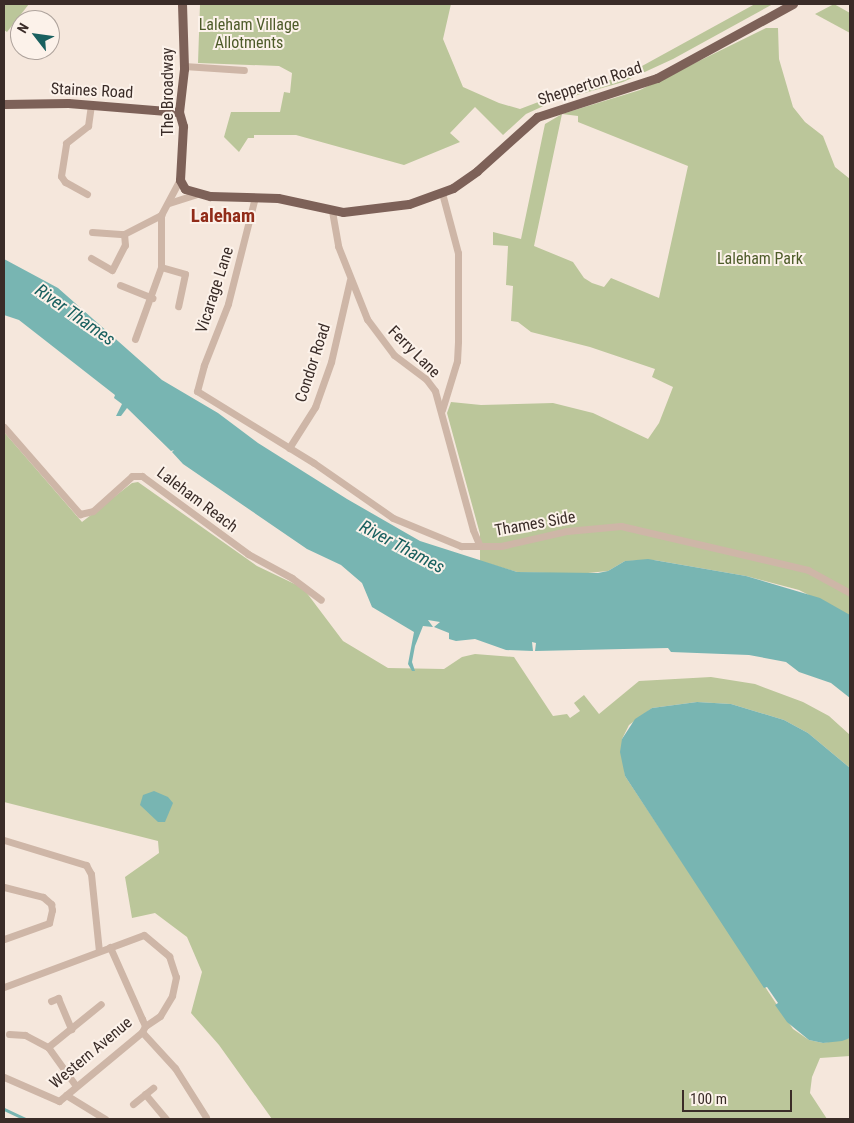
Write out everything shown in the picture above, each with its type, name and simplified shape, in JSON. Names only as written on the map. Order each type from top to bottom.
[{"type":"main road","name":"The Broadway","points":[[180,180],[183,126],[179,112],[184,66],[182,4]]},
{"type":"main road","name":"Shepperton Road","points":[[196,194],[278,198],[332,211],[360,211],[403,205],[442,193],[477,171],[537,117],[657,78],[793,4]]},
{"type":"main road","name":"Staines Road","points":[[4,104],[91,105],[179,112]]},
{"type":"main road","points":[[180,180],[185,189],[196,194]]},
{"type":"street","points":[[184,66],[244,70]]},
{"type":"street","points":[[226,78],[227,69]]},
{"type":"street","points":[[87,194],[65,182],[62,176],[66,144],[88,126],[91,105]]},
{"type":"street","name":"The Broadway","points":[[161,214],[170,203],[180,180]]},
{"type":"street","points":[[442,193],[458,253],[458,341],[457,361],[442,410]]},
{"type":"street","name":"Shepperton Road","points":[[170,203],[196,194]]},
{"type":"street","name":"Vicarage Lane","points":[[197,391],[204,365],[228,304],[255,197]]},
{"type":"street","name":"Ferry Lane","points":[[332,211],[338,246],[350,280],[376,333],[394,355],[426,379],[442,410],[473,530],[480,544]]},
{"type":"street","points":[[92,232],[124,234],[161,214],[161,267],[152,298],[135,339]]},
{"type":"street","points":[[91,258],[112,270],[125,245],[124,234]]},
{"type":"street","points":[[161,267],[185,274],[178,306]]},
{"type":"street","name":"Condor Road","points":[[289,448],[315,407],[331,362],[350,280]]},
{"type":"street","points":[[120,285],[152,298]]},
{"type":"street","name":"Thames Side","points":[[197,391],[289,448],[393,518],[461,546],[480,544],[501,546],[567,531],[629,527],[808,570],[850,593]]},
{"type":"street","name":"Laleham Reach","points":[[4,427],[80,514],[93,511],[132,476],[142,476],[248,554],[292,578],[321,600]]},
{"type":"street","points":[[4,840],[86,865],[91,874],[99,951]]},
{"type":"street","points":[[4,888],[43,897],[51,904],[50,920],[4,939]]},
{"type":"street","points":[[4,987],[144,935],[161,946],[173,963],[176,978],[172,996],[160,1016],[144,1029],[175,1068],[207,1118]]},
{"type":"street","name":"Western Avenue","points":[[4,1077],[55,1101],[66,1095],[144,1029],[110,947]]},
{"type":"street","points":[[51,1001],[58,998],[71,1029]]},
{"type":"street","points":[[48,1047],[101,1004]]},
{"type":"street","points":[[9,1034],[25,1035],[48,1047],[76,1086]]},
{"type":"street","points":[[133,1104],[153,1088]]},
{"type":"street","points":[[145,1094],[166,1119]]},
{"type":"street","points":[[66,1095],[105,1119]]},
{"type":"green space","points":[[4,4],[29,4],[24,10],[10,10],[10,28],[7,32],[4,30]]},
{"type":"green space","name":"Laleham Village Allotments","points":[[200,4],[451,4],[443,39],[463,87],[499,103],[520,109],[570,90],[622,77],[755,4],[773,4],[673,59],[623,82],[550,103],[526,114],[503,135],[475,107],[450,133],[460,142],[404,165],[296,135],[254,135],[254,138],[248,138],[239,152],[224,137],[231,112],[280,112],[284,92],[290,93],[292,73],[279,66],[198,63]]},
{"type":"green space","points":[[834,4],[850,13],[850,33],[815,14]]},
{"type":"green space","name":"Laleham Park","points":[[766,28],[778,28],[779,59],[793,107],[805,122],[823,136],[835,167],[850,179],[850,616],[799,590],[746,576],[654,560],[625,561],[608,571],[578,574],[517,572],[480,561],[480,534],[447,413],[451,402],[481,405],[553,403],[593,413],[648,439],[659,423],[673,387],[652,377],[655,369],[590,347],[531,332],[518,322],[511,321],[513,286],[506,285],[508,246],[493,245],[493,232],[521,239],[545,124],[562,114],[640,90]],"holes":[[[562,114],[578,116],[578,122],[688,166],[659,298],[611,278],[604,287],[592,283],[584,278],[573,262],[534,246]]]},
{"type":"green space","points":[[4,432],[82,522],[132,483],[138,482],[257,566],[303,588],[343,641],[388,668],[444,669],[462,657],[475,654],[514,657],[553,716],[567,714],[570,718],[580,711],[574,703],[584,695],[599,714],[639,681],[711,677],[755,684],[803,702],[829,716],[850,735],[850,768],[808,733],[784,720],[731,704],[697,702],[652,708],[629,725],[622,739],[625,776],[793,1029],[809,1040],[823,1043],[850,1038],[850,1056],[820,1058],[812,1077],[810,1093],[827,1119],[272,1119],[219,1045],[191,1013],[202,972],[187,937],[155,913],[132,918],[125,877],[159,853],[158,841],[4,802]]},
{"type":"water","name":"River Thames","points":[[4,259],[58,288],[162,380],[218,413],[258,443],[347,499],[420,541],[517,572],[598,573],[608,571],[625,561],[648,559],[746,576],[820,598],[850,615],[850,698],[831,683],[799,672],[786,662],[749,655],[671,652],[668,648],[535,651],[536,643],[532,642],[533,651],[506,650],[475,639],[456,641],[449,639],[449,633],[434,627],[440,622],[428,620],[433,627],[423,626],[415,646],[412,662],[415,671],[412,671],[408,664],[414,632],[372,607],[362,583],[341,565],[307,549],[183,464],[172,452],[174,450],[171,451],[127,408],[121,416],[116,416],[122,404],[114,398],[115,395],[19,320],[4,315]]},
{"type":"water","points":[[697,702],[731,704],[784,720],[808,733],[850,768],[850,1038],[823,1043],[809,1040],[787,1022],[775,1005],[778,1003],[767,987],[764,988],[625,776],[620,752],[622,739],[635,719],[652,708]]},
{"type":"water","points":[[154,791],[168,797],[173,803],[165,822],[158,822],[140,805],[143,795]]},
{"type":"waterway","points":[[4,1109],[25,1119]]},
{"type":"district","name":"Laleham","points":[[223,216]]}]
